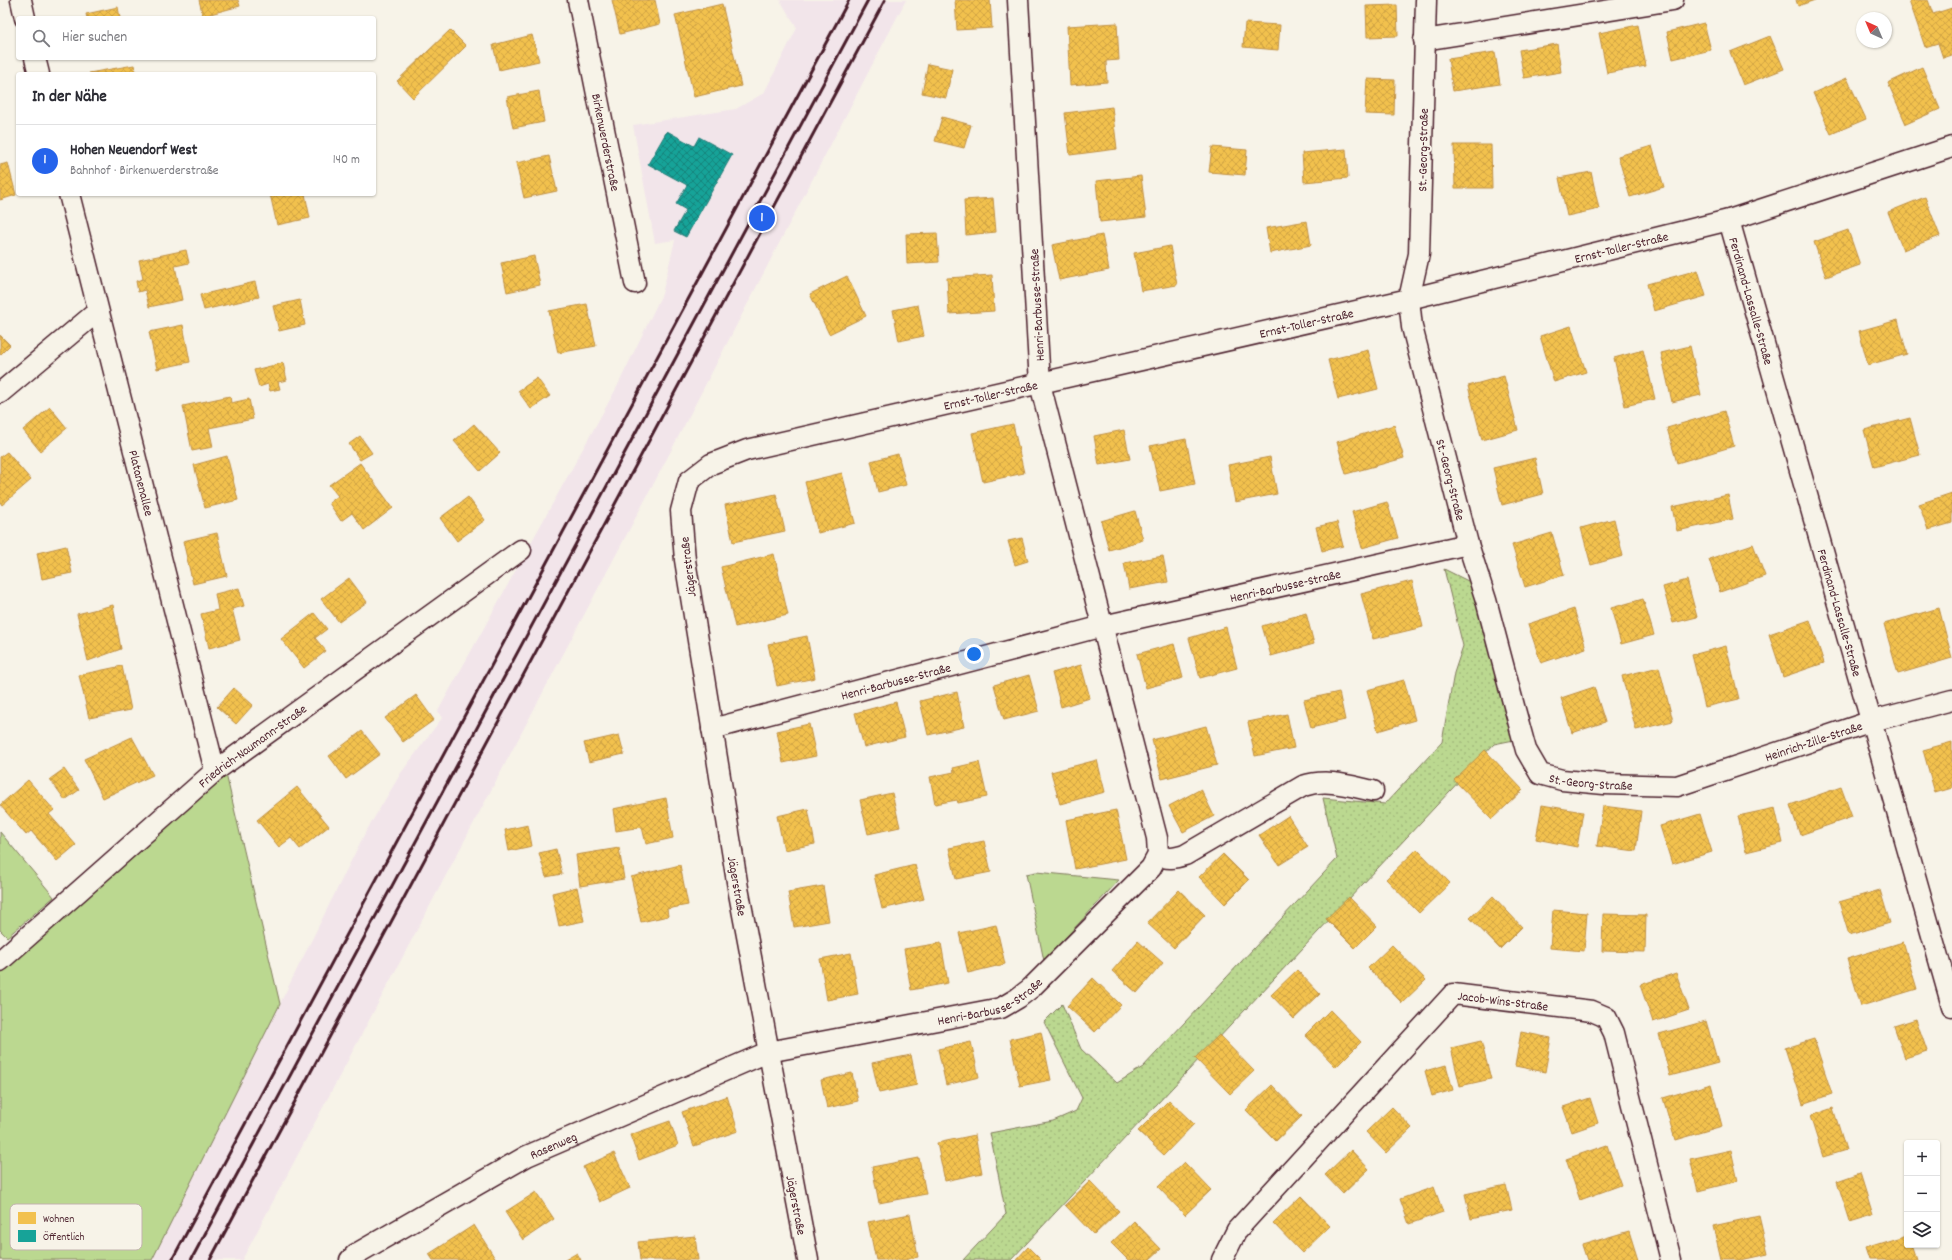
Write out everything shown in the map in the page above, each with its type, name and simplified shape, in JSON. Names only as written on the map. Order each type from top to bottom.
[{"type":"street","points":[[21,0],[25,16]]},
{"type":"street","name":"Birkenwerderstraße","points":[[578,0],[599,112],[635,283]]},
{"type":"street","name":"Henri-Barbusse-Straße","points":[[768,1052],[1001,1008],[1031,988],[1151,868],[1158,855],[1157,838],[1040,384],[1018,0]]},
{"type":"street","name":"St.-Georg-Straße","points":[[1426,0],[1420,254],[1409,299],[1412,327],[1468,544],[1486,600],[1526,750],[1540,774],[1562,780],[1677,786]]},
{"type":"street","points":[[1424,40],[1673,0]]},
{"type":"street","points":[[36,60],[38,72]]},
{"type":"street","name":"Ernst-Toller-Straße","points":[[681,511],[689,481],[711,464],[747,450],[1409,299],[1729,220],[1952,146]]},
{"type":"street","name":"Platanenallee","points":[[69,196],[215,771]]},
{"type":"street","name":"Ferdinand-Lassalle-Straße","points":[[1729,220],[1952,1006]]},
{"type":"street","points":[[0,393],[98,311]]},
{"type":"street","name":"Jägerstraße","points":[[681,511],[685,560],[712,729],[768,1052],[808,1260]]},
{"type":"street","name":"Henri-Barbusse-Straße","points":[[712,729],[1103,626],[1468,544]]},
{"type":"street","name":"Friedrich-Naumann-Straße","points":[[0,962],[215,771],[520,550]]},
{"type":"street","name":"Heinrich-Zille-Straße","points":[[1677,786],[1872,721],[1952,700]]},
{"type":"street","points":[[1158,855],[1165,858],[1174,858],[1185,855],[1303,786],[1314,782],[1326,781],[1374,791]]},
{"type":"street","name":"Jacob-Wins-Straße","points":[[1222,1260],[1237,1230],[1453,994],[1592,1011],[1606,1018],[1614,1033],[1671,1260]]},
{"type":"street","name":"Rasenweg","points":[[350,1260],[356,1254],[527,1156],[768,1052]]},
{"type":"shaded area","points":[[780,0],[906,0],[663,466],[242,1260],[152,1260],[365,833],[401,773],[442,718],[438,711],[617,387],[662,294],[675,240],[655,243],[633,125],[736,109],[764,93],[797,28]]},
{"type":"green space","points":[[1444,569],[1470,582],[1514,740],[1494,744],[1011,1260],[963,1260],[1006,1214],[990,1133],[1053,1121],[1076,1111],[1082,1098],[1044,1022],[1062,1004],[1081,1049],[1117,1083],[1143,1067],[1337,859],[1323,798],[1385,804],[1442,742],[1454,673],[1463,646]]},
{"type":"green space","points":[[226,774],[280,1004],[152,1260],[0,1260],[0,973],[178,812]]},
{"type":"green space","points":[[0,832],[54,897],[7,937],[0,930]]},
{"type":"green space","points":[[1036,872],[1119,880],[1044,961],[1026,874]]},
{"type":"building: Wohnen","points":[[199,0],[238,0],[240,6],[203,16]]},
{"type":"building: Wohnen","points":[[612,0],[655,0],[660,24],[620,34]]},
{"type":"building: Wohnen","points":[[955,0],[990,0],[992,28],[957,30]]},
{"type":"building: Wohnen","points":[[1796,0],[1815,0],[1798,6]]},
{"type":"building: Wohnen","points":[[1909,0],[1928,0],[1933,14],[1952,8],[1952,55],[1943,58],[1938,43],[1925,47]]},
{"type":"building: Wohnen","points":[[722,4],[741,86],[694,97],[675,15]]},
{"type":"building: Wohnen","points":[[1397,5],[1398,36],[1367,37],[1366,6]]},
{"type":"building: Wohnen","points":[[118,7],[120,16],[86,16],[86,14]]},
{"type":"building: Wohnen","points":[[1117,23],[1119,60],[1106,61],[1107,82],[1070,85],[1067,26]]},
{"type":"building: Wohnen","points":[[1245,23],[1280,25],[1278,50],[1243,47]]},
{"type":"building: Wohnen","points":[[1704,23],[1711,50],[1673,59],[1667,32]]},
{"type":"building: Wohnen","points":[[1638,25],[1646,66],[1607,73],[1599,33]]},
{"type":"building: Wohnen","points":[[450,30],[466,46],[413,98],[397,81]]},
{"type":"building: Wohnen","points":[[532,35],[539,61],[499,70],[493,45]]},
{"type":"building: Wohnen","points":[[1770,36],[1784,69],[1743,85],[1730,52]]},
{"type":"building: Wohnen","points":[[1557,44],[1561,72],[1524,78],[1519,50]]},
{"type":"building: Wohnen","points":[[1495,52],[1500,84],[1453,91],[1448,59]]},
{"type":"building: Wohnen","points":[[928,64],[952,69],[946,98],[922,93]]},
{"type":"building: Wohnen","points":[[134,65],[136,72],[95,72]]},
{"type":"building: Wohnen","points":[[1922,67],[1940,109],[1906,124],[1888,83]]},
{"type":"building: Wohnen","points":[[1847,78],[1866,119],[1831,134],[1813,93]]},
{"type":"building: Wohnen","points":[[1367,79],[1395,80],[1394,115],[1365,114]]},
{"type":"building: Wohnen","points":[[539,91],[544,122],[513,128],[507,97]]},
{"type":"building: Wohnen","points":[[1112,107],[1117,149],[1070,155],[1065,113]]},
{"type":"building: Wohnen","points":[[942,117],[971,125],[964,148],[935,141]]},
{"type":"building: Wohnen","points":[[1454,145],[1491,145],[1492,188],[1455,188]]},
{"type":"building: Wohnen","points":[[1652,146],[1664,187],[1630,197],[1618,156]]},
{"type":"building: Wohnen","points":[[1212,147],[1247,150],[1245,175],[1209,172]]},
{"type":"building: Wohnen","points":[[1346,149],[1348,178],[1304,182],[1302,153]]},
{"type":"building: Wohnen","points":[[549,156],[557,191],[524,198],[516,163]]},
{"type":"building: Wohnen","points":[[8,163],[16,195],[0,200],[0,165]]},
{"type":"building: Wohnen","points":[[1591,172],[1599,209],[1567,216],[1559,178]]},
{"type":"building: Wohnen","points":[[1141,176],[1146,217],[1100,222],[1096,181]]},
{"type":"building: Wohnen","points":[[270,196],[305,196],[310,218],[277,225]]},
{"type":"building: Wohnen","points":[[1925,197],[1940,236],[1903,250],[1888,212]]},
{"type":"building: Wohnen","points":[[993,198],[996,232],[966,235],[964,200]]},
{"type":"building: Wohnen","points":[[1307,221],[1311,245],[1270,253],[1266,228]]},
{"type":"building: Wohnen","points":[[1848,230],[1860,265],[1826,277],[1814,242]]},
{"type":"building: Wohnen","points":[[937,233],[939,262],[907,264],[906,234]]},
{"type":"building: Wohnen","points":[[1102,235],[1109,270],[1059,280],[1052,245]]},
{"type":"building: Wohnen","points":[[1170,246],[1177,285],[1141,291],[1134,253]]},
{"type":"building: Wohnen","points":[[186,250],[189,263],[175,266],[182,300],[149,307],[145,290],[138,292],[136,281],[143,279],[139,260]]},
{"type":"building: Wohnen","points":[[534,256],[540,285],[507,292],[501,263]]},
{"type":"building: Wohnen","points":[[1698,270],[1706,296],[1654,311],[1647,284]]},
{"type":"building: Wohnen","points":[[992,275],[994,311],[949,314],[947,278]]},
{"type":"building: Wohnen","points":[[847,276],[866,316],[829,334],[810,294]]},
{"type":"building: Wohnen","points":[[255,282],[259,297],[204,310],[200,295]]},
{"type":"building: Wohnen","points":[[300,300],[305,325],[279,331],[273,306]]},
{"type":"building: Wohnen","points":[[587,304],[596,346],[558,353],[549,311]]},
{"type":"building: Wohnen","points":[[918,305],[924,336],[899,341],[893,310]]},
{"type":"building: Wohnen","points":[[1898,320],[1907,354],[1868,365],[1859,331]]},
{"type":"building: Wohnen","points":[[183,325],[190,362],[157,369],[149,332]]},
{"type":"building: Wohnen","points":[[1571,326],[1586,372],[1554,382],[1540,336]]},
{"type":"building: Wohnen","points":[[0,335],[10,345],[0,355]]},
{"type":"building: Wohnen","points":[[1690,346],[1701,395],[1672,402],[1661,353]]},
{"type":"building: Wohnen","points":[[1368,350],[1378,389],[1338,399],[1328,360]]},
{"type":"building: Wohnen","points":[[1643,350],[1655,399],[1625,406],[1614,358]]},
{"type":"building: Wohnen","points":[[283,363],[287,380],[278,382],[280,389],[270,391],[268,384],[259,387],[254,370]]},
{"type":"building: Wohnen","points":[[1504,376],[1518,430],[1482,440],[1468,386]]},
{"type":"building: Wohnen","points":[[537,378],[550,396],[531,409],[518,391]]},
{"type":"building: Wohnen","points":[[230,396],[231,403],[249,399],[253,419],[209,428],[213,447],[192,451],[183,406]]},
{"type":"building: Wohnen","points":[[50,407],[67,428],[40,451],[23,430]]},
{"type":"building: Wohnen","points":[[1724,411],[1734,446],[1677,463],[1667,428]]},
{"type":"building: Wohnen","points":[[1910,418],[1920,455],[1874,467],[1864,430]]},
{"type":"building: Wohnen","points":[[474,424],[500,453],[480,471],[454,441]]},
{"type":"building: Wohnen","points":[[1013,424],[1024,473],[983,482],[972,433]]},
{"type":"building: Wohnen","points":[[1394,425],[1404,458],[1346,474],[1337,442]]},
{"type":"building: Wohnen","points":[[1124,430],[1130,459],[1099,465],[1094,436]]},
{"type":"building: Wohnen","points":[[360,436],[372,453],[360,460],[349,444]]},
{"type":"building: Wohnen","points":[[1186,439],[1195,484],[1160,491],[1150,446]]},
{"type":"building: Wohnen","points":[[7,452],[31,480],[2,505],[0,502],[0,457]]},
{"type":"building: Wohnen","points":[[898,454],[906,485],[878,492],[871,461]]},
{"type":"building: Wohnen","points":[[227,456],[238,500],[205,508],[194,465]]},
{"type":"building: Wohnen","points":[[1270,457],[1277,494],[1235,502],[1228,465]]},
{"type":"building: Wohnen","points":[[1535,458],[1543,494],[1502,505],[1493,468]]},
{"type":"building: Wohnen","points":[[360,463],[393,508],[364,530],[352,513],[341,521],[329,503],[338,496],[329,485]]},
{"type":"building: Wohnen","points":[[842,473],[855,523],[818,533],[805,482]]},
{"type":"building: Wohnen","points":[[1952,493],[1952,523],[1928,530],[1919,504]]},
{"type":"building: Wohnen","points":[[776,494],[785,531],[733,542],[725,505]]},
{"type":"building: Wohnen","points":[[1728,495],[1733,519],[1677,531],[1672,507]]},
{"type":"building: Wohnen","points":[[468,497],[485,520],[457,541],[440,518]]},
{"type":"building: Wohnen","points":[[1387,502],[1398,538],[1362,548],[1352,512]]},
{"type":"building: Wohnen","points":[[1135,511],[1143,540],[1109,550],[1101,521]]},
{"type":"building: Wohnen","points":[[1614,519],[1623,556],[1591,565],[1581,528]]},
{"type":"building: Wohnen","points":[[1337,522],[1343,546],[1322,551],[1316,527]]},
{"type":"building: Wohnen","points":[[217,533],[227,576],[193,584],[183,541]]},
{"type":"building: Wohnen","points":[[1552,533],[1564,575],[1525,587],[1512,545]]},
{"type":"building: Wohnen","points":[[1022,538],[1028,561],[1015,565],[1008,541]]},
{"type":"building: Wohnen","points":[[1753,544],[1765,576],[1720,592],[1709,559]]},
{"type":"building: Wohnen","points":[[66,546],[72,573],[42,579],[37,553]]},
{"type":"building: Wohnen","points":[[774,554],[788,615],[735,627],[721,567]]},
{"type":"building: Wohnen","points":[[1163,556],[1168,582],[1129,589],[1124,563]]},
{"type":"building: Wohnen","points":[[349,578],[367,602],[339,622],[321,599]]},
{"type":"building: Wohnen","points":[[1687,580],[1697,617],[1673,623],[1663,587]]},
{"type":"building: Wohnen","points":[[1412,581],[1423,627],[1373,639],[1361,594]]},
{"type":"building: Wohnen","points":[[239,588],[244,606],[232,609],[240,640],[209,648],[201,614],[218,610],[215,594]]},
{"type":"building: Wohnen","points":[[1643,599],[1654,635],[1621,644],[1611,608]]},
{"type":"building: Wohnen","points":[[113,605],[121,649],[88,661],[77,614]]},
{"type":"building: Wohnen","points":[[1939,608],[1952,658],[1898,674],[1884,624]]},
{"type":"building: Wohnen","points":[[1574,609],[1586,648],[1541,663],[1528,624]]},
{"type":"building: Wohnen","points":[[314,613],[327,629],[315,638],[326,651],[304,668],[281,639]]},
{"type":"building: Wohnen","points":[[1306,613],[1314,644],[1271,656],[1262,626]]},
{"type":"building: Wohnen","points":[[1810,620],[1824,663],[1783,677],[1769,634]]},
{"type":"building: Wohnen","points":[[1226,627],[1237,668],[1200,678],[1189,638]]},
{"type":"building: Wohnen","points":[[807,636],[815,678],[777,686],[768,644]]},
{"type":"building: Wohnen","points":[[1174,644],[1183,678],[1146,688],[1137,654]]},
{"type":"building: Wohnen","points":[[1726,646],[1739,699],[1705,707],[1692,655]]},
{"type":"building: Wohnen","points":[[1081,665],[1090,698],[1061,707],[1052,673]]},
{"type":"building: Wohnen","points":[[122,666],[131,710],[89,718],[79,675]]},
{"type":"building: Wohnen","points":[[1659,667],[1673,721],[1636,730],[1622,676]]},
{"type":"building: Wohnen","points":[[1029,675],[1039,711],[1004,720],[994,685]]},
{"type":"building: Wohnen","points":[[1404,680],[1415,720],[1378,731],[1367,690]]},
{"type":"building: Wohnen","points":[[1594,687],[1605,722],[1572,733],[1561,698]]},
{"type":"building: Wohnen","points":[[234,688],[253,705],[236,724],[217,707]]},
{"type":"building: Wohnen","points":[[957,692],[964,727],[928,735],[920,701]]},
{"type":"building: Wohnen","points":[[1339,692],[1345,720],[1311,728],[1304,700]]},
{"type":"building: Wohnen","points":[[416,695],[434,720],[403,742],[385,718]]},
{"type":"building: Wohnen","points":[[896,702],[905,737],[864,747],[855,713]]},
{"type":"building: Wohnen","points":[[1287,714],[1294,748],[1255,756],[1248,722]]},
{"type":"building: Wohnen","points":[[809,724],[816,756],[783,763],[777,731]]},
{"type":"building: Wohnen","points":[[1206,726],[1217,765],[1162,779],[1152,740]]},
{"type":"building: Wohnen","points":[[362,731],[380,754],[346,779],[329,756]]},
{"type":"building: Wohnen","points":[[619,735],[624,754],[589,762],[584,743]]},
{"type":"building: Wohnen","points":[[132,737],[153,775],[103,798],[84,759]]},
{"type":"building: Wohnen","points":[[1952,742],[1952,788],[1935,793],[1923,750]]},
{"type":"building: Wohnen","points":[[1485,750],[1523,790],[1492,819],[1454,780]]},
{"type":"building: Wohnen","points":[[1097,760],[1105,792],[1060,804],[1051,772]]},
{"type":"building: Wohnen","points":[[979,762],[987,797],[958,803],[957,800],[935,804],[930,777],[954,772],[953,768]]},
{"type":"building: Wohnen","points":[[64,769],[79,790],[65,800],[50,779]]},
{"type":"building: Wohnen","points":[[28,780],[54,810],[49,814],[76,845],[57,861],[31,831],[26,835],[0,805]]},
{"type":"building: Wohnen","points":[[297,787],[329,826],[300,849],[291,838],[279,847],[257,820]]},
{"type":"building: Wohnen","points":[[1841,787],[1852,817],[1800,835],[1790,805]]},
{"type":"building: Wohnen","points":[[1201,789],[1214,816],[1183,832],[1169,806]]},
{"type":"building: Wohnen","points":[[892,793],[900,827],[868,834],[860,800]]},
{"type":"building: Wohnen","points":[[666,798],[673,838],[646,844],[642,827],[616,831],[613,809]]},
{"type":"building: Wohnen","points":[[1542,805],[1583,812],[1577,847],[1536,839]]},
{"type":"building: Wohnen","points":[[1603,806],[1641,811],[1636,851],[1597,846]]},
{"type":"building: Wohnen","points":[[1775,808],[1783,843],[1746,852],[1738,816]]},
{"type":"building: Wohnen","points":[[808,809],[815,844],[784,850],[777,816]]},
{"type":"building: Wohnen","points":[[1116,810],[1126,859],[1075,869],[1066,820]]},
{"type":"building: Wohnen","points":[[1700,814],[1712,852],[1672,864],[1660,826]]},
{"type":"building: Wohnen","points":[[1288,816],[1308,847],[1279,865],[1259,835]]},
{"type":"building: Wohnen","points":[[528,825],[532,846],[509,851],[505,830]]},
{"type":"building: Wohnen","points":[[984,841],[991,872],[956,879],[949,848]]},
{"type":"building: Wohnen","points":[[619,848],[624,879],[580,886],[576,855]]},
{"type":"building: Wohnen","points":[[556,849],[562,874],[546,877],[539,853]]},
{"type":"building: Wohnen","points":[[1417,849],[1450,883],[1419,913],[1386,879]]},
{"type":"building: Wohnen","points":[[1223,854],[1249,880],[1225,904],[1199,877]]},
{"type":"building: Wohnen","points":[[680,865],[688,905],[667,909],[668,916],[641,922],[631,877]]},
{"type":"building: Wohnen","points":[[915,865],[924,899],[882,909],[874,875]]},
{"type":"building: Wohnen","points":[[823,886],[829,921],[794,927],[788,892]]},
{"type":"building: Wohnen","points":[[577,887],[584,921],[559,926],[552,893]]},
{"type":"building: Wohnen","points":[[1179,890],[1205,915],[1174,948],[1147,923]]},
{"type":"building: Wohnen","points":[[1880,890],[1890,923],[1849,935],[1839,902]]},
{"type":"building: Wohnen","points":[[1493,896],[1522,927],[1500,949],[1470,918]]},
{"type":"building: Wohnen","points":[[1349,897],[1377,926],[1355,948],[1326,919]]},
{"type":"building: Wohnen","points":[[1553,910],[1587,913],[1584,951],[1550,948]]},
{"type":"building: Wohnen","points":[[1603,914],[1646,915],[1645,952],[1602,951]]},
{"type":"building: Wohnen","points":[[996,925],[1005,964],[968,973],[959,933]]},
{"type":"building: Wohnen","points":[[1138,941],[1163,963],[1137,993],[1112,971]]},
{"type":"building: Wohnen","points":[[1903,942],[1917,989],[1861,1006],[1847,959]]},
{"type":"building: Wohnen","points":[[941,943],[948,983],[911,990],[904,949]]},
{"type":"building: Wohnen","points":[[1392,945],[1426,980],[1402,1003],[1368,968]]},
{"type":"building: Wohnen","points":[[851,953],[858,994],[827,1000],[820,959]]},
{"type":"building: Wohnen","points":[[1297,970],[1320,994],[1294,1019],[1271,995]]},
{"type":"building: Wohnen","points":[[1676,973],[1689,1010],[1653,1022],[1640,985]]},
{"type":"building: Wohnen","points":[[1093,978],[1121,1005],[1095,1032],[1067,1006]]},
{"type":"building: Wohnen","points":[[1330,1010],[1361,1042],[1336,1067],[1305,1035]]},
{"type":"building: Wohnen","points":[[1916,1019],[1927,1051],[1905,1058],[1894,1026]]},
{"type":"building: Wohnen","points":[[1706,1021],[1718,1063],[1670,1076],[1659,1034]]},
{"type":"building: Wohnen","points":[[1041,1032],[1051,1080],[1020,1086],[1010,1039]]},
{"type":"building: Wohnen","points":[[1521,1032],[1551,1038],[1545,1072],[1515,1066]]},
{"type":"building: Wohnen","points":[[1219,1035],[1254,1071],[1230,1094],[1195,1058]]},
{"type":"building: Wohnen","points":[[1814,1039],[1832,1094],[1803,1104],[1785,1048]]},
{"type":"building: Wohnen","points":[[1481,1041],[1491,1079],[1460,1086],[1451,1048]]},
{"type":"building: Wohnen","points":[[971,1042],[979,1077],[946,1085],[938,1049]]},
{"type":"building: Wohnen","points":[[911,1055],[917,1085],[879,1093],[872,1063]]},
{"type":"building: Wohnen","points":[[1446,1065],[1453,1090],[1432,1096],[1425,1071]]},
{"type":"building: Wohnen","points":[[852,1073],[858,1101],[827,1108],[821,1080]]},
{"type":"building: Wohnen","points":[[1711,1084],[1722,1126],[1675,1140],[1663,1098]]},
{"type":"building: Wohnen","points":[[1272,1085],[1302,1116],[1276,1141],[1246,1110]]},
{"type":"building: Wohnen","points":[[727,1096],[738,1131],[694,1146],[682,1112]]},
{"type":"building: Wohnen","points":[[1590,1098],[1598,1123],[1572,1132],[1563,1107]]},
{"type":"building: Wohnen","points":[[1169,1100],[1194,1124],[1164,1155],[1138,1131]]},
{"type":"building: Wohnen","points":[[1392,1107],[1412,1128],[1386,1153],[1366,1132]]},
{"type":"building: Wohnen","points":[[1833,1108],[1846,1150],[1823,1157],[1810,1116]]},
{"type":"building: Wohnen","points":[[670,1121],[678,1145],[639,1160],[630,1135]]},
{"type":"building: Wohnen","points":[[975,1135],[982,1173],[945,1181],[937,1143]]},
{"type":"building: Wohnen","points":[[1607,1145],[1621,1185],[1580,1200],[1566,1159]]},
{"type":"building: Wohnen","points":[[1351,1150],[1369,1169],[1343,1194],[1325,1175]]},
{"type":"building: Wohnen","points":[[1731,1150],[1738,1181],[1698,1191],[1690,1159]]},
{"type":"building: Wohnen","points":[[614,1153],[630,1188],[600,1202],[583,1167]]},
{"type":"building: Wohnen","points":[[919,1158],[926,1194],[879,1203],[872,1167]]},
{"type":"building: Wohnen","points":[[1184,1162],[1211,1190],[1185,1215],[1158,1187]]},
{"type":"building: Wohnen","points":[[1860,1173],[1873,1215],[1850,1222],[1837,1181]]},
{"type":"building: Wohnen","points":[[1090,1181],[1119,1211],[1094,1235],[1065,1205]]},
{"type":"building: Wohnen","points":[[1506,1185],[1512,1210],[1471,1219],[1465,1194]]},
{"type":"building: Wohnen","points":[[1434,1187],[1443,1212],[1409,1224],[1400,1199]]},
{"type":"building: Wohnen","points":[[536,1192],[554,1219],[523,1240],[505,1212]]},
{"type":"building: Wohnen","points":[[1301,1196],[1330,1226],[1302,1253],[1273,1223]]},
{"type":"building: Wohnen","points":[[910,1214],[918,1257],[904,1260],[876,1260],[868,1222]]},
{"type":"building: Wohnen","points":[[1759,1216],[1768,1254],[1741,1260],[1721,1260],[1713,1226]]},
{"type":"building: Wohnen","points":[[1134,1221],[1161,1249],[1149,1260],[1128,1260],[1111,1243]]},
{"type":"building: Wohnen","points":[[474,1225],[496,1260],[433,1260],[429,1254]]},
{"type":"building: Wohnen","points":[[1629,1231],[1638,1260],[1587,1260],[1582,1245]]},
{"type":"building: Wohnen","points":[[695,1236],[698,1260],[640,1260],[638,1242]]},
{"type":"building: Wohnen","points":[[1904,1236],[1904,1248],[1912,1248],[1916,1260],[1869,1260],[1865,1248]]},
{"type":"building: Wohnen","points":[[1028,1247],[1041,1260],[1016,1260]]},
{"type":"building: Wohnen","points":[[577,1253],[581,1260],[565,1260]]},
{"type":"building: Öffentlich","points":[[667,131],[694,146],[699,137],[732,155],[686,237],[674,231],[686,210],[676,204],[687,185],[648,164]]},
{"type":"railway","points":[[172,1260],[849,0]]},
{"type":"railway","points":[[191,1260],[868,0]]},
{"type":"railway","points":[[210,1260],[885,0]]},
{"type":"place","name":"Hohen Neuendorf West","points":[[762,218]]}]
